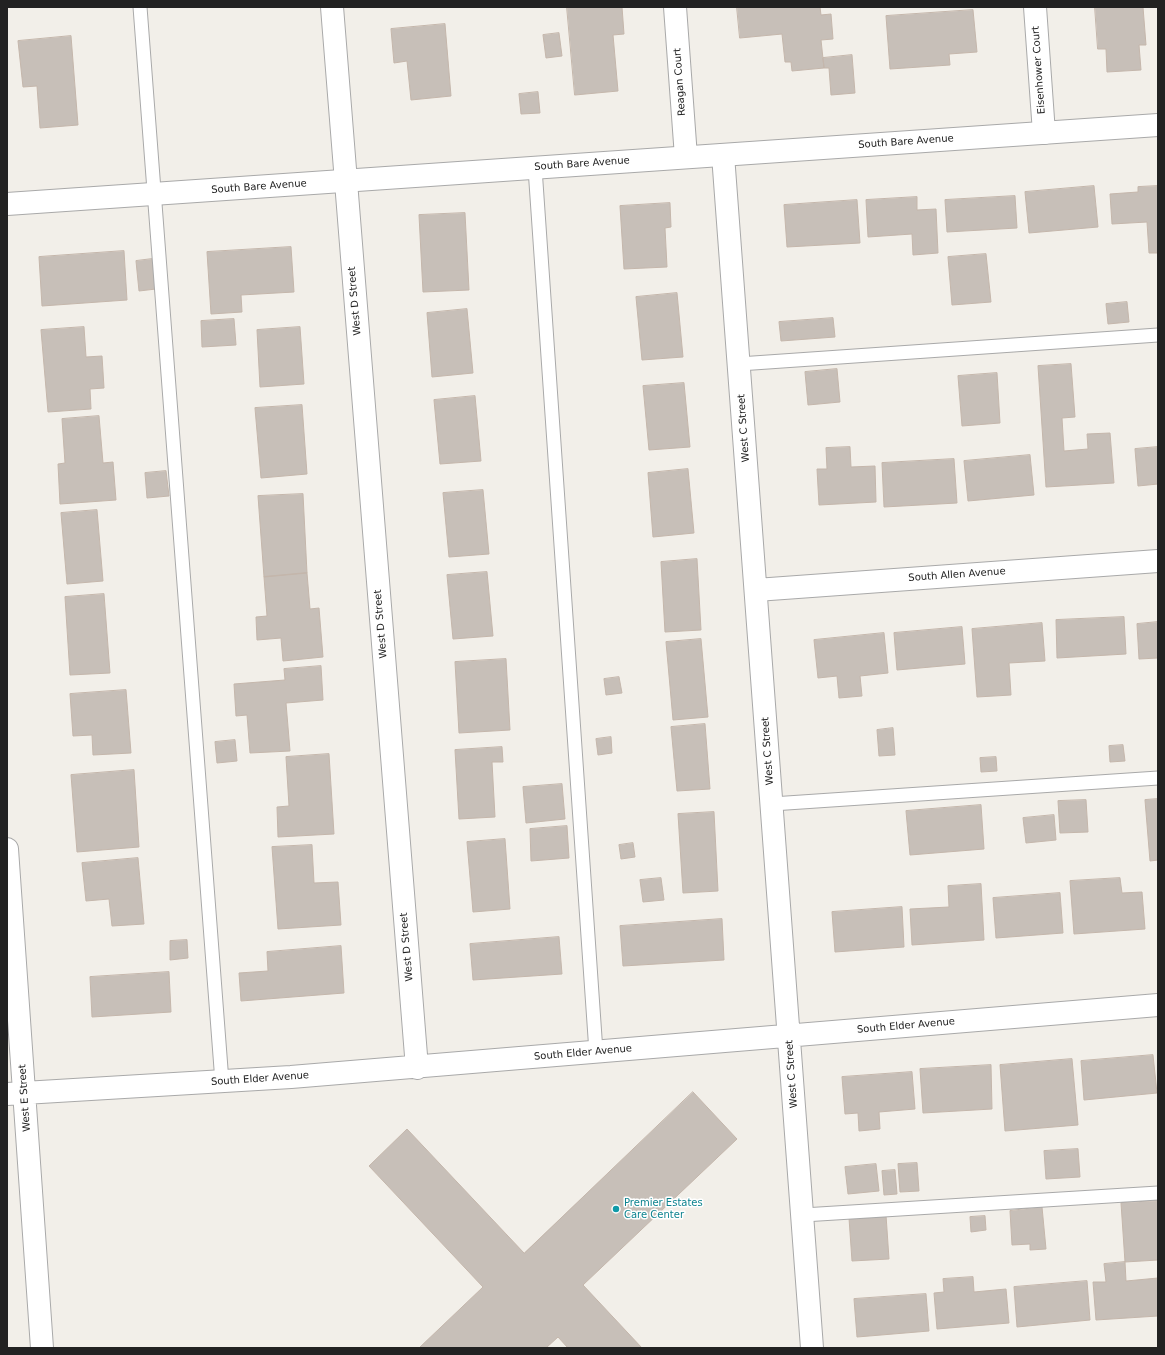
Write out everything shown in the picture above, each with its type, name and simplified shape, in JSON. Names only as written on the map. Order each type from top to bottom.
[{"type":"street","name":"West D Street","points":[[332,7],[416,1068]]},
{"type":"street","name":"Reagan Court","points":[[675,7],[686,157]]},
{"type":"street","name":"Eisenhower Court","points":[[1034,7],[1044,133]]},
{"type":"street","name":"South Bare Avenue","points":[[7,204],[1158,125]]},
{"type":"street","name":"West C Street","points":[[723,154],[812,1348]]},
{"type":"street","name":"South Allen Avenue","points":[[756,590],[1158,561]]},
{"type":"street","name":"West E Street","points":[[7,849],[16,1094],[42,1348]]},
{"type":"street","name":"South Elder Avenue","points":[[16,1094],[222,1082],[416,1068],[1158,1005]]},
{"type":"lane","points":[[140,7],[222,1082]]},
{"type":"lane","points":[[535,168],[596,1052]]},
{"type":"lane","points":[[739,364],[1158,335]]},
{"type":"lane","points":[[772,804],[1158,778]]},
{"type":"lane","points":[[803,1215],[1158,1193]]},
{"type":"building","points":[[567,7],[622,7],[624,34],[613,35],[618,91],[575,95]]},
{"type":"building","points":[[737,7],[820,7],[821,15],[831,14],[833,39],[821,40],[824,68],[792,71],[791,62],[785,62],[782,34],[740,38]]},
{"type":"building","points":[[1095,7],[1143,7],[1146,45],[1139,45],[1141,70],[1107,72],[1106,49],[1098,49]]},
{"type":"building","points":[[973,10],[977,52],[949,54],[950,65],[890,69],[886,16]]},
{"type":"building","points":[[445,24],[451,96],[411,100],[407,61],[394,63],[391,29]]},
{"type":"building","points":[[559,33],[562,56],[546,58],[543,35]]},
{"type":"building","points":[[71,36],[78,125],[40,128],[37,86],[23,87],[18,41]]},
{"type":"building","points":[[852,55],[855,93],[831,95],[829,68],[824,68],[823,58]]},
{"type":"building","points":[[538,92],[540,113],[521,114],[519,94]]},
{"type":"building","points":[[1094,186],[1098,227],[1029,233],[1025,192]]},
{"type":"building","points":[[1158,186],[1158,253],[1149,253],[1147,222],[1112,224],[1110,194],[1138,192],[1138,187]]},
{"type":"building","points":[[1015,196],[1017,228],[947,232],[945,200]]},
{"type":"building","points":[[917,197],[917,210],[936,209],[938,253],[913,255],[912,234],[868,237],[866,200]]},
{"type":"building","points":[[857,200],[860,243],[787,247],[784,205]]},
{"type":"building","points":[[670,203],[671,227],[665,228],[667,267],[624,269],[620,206]]},
{"type":"building","points":[[465,213],[469,290],[423,292],[419,215]]},
{"type":"building","points":[[291,247],[294,292],[241,295],[242,312],[211,314],[207,252]]},
{"type":"building","points":[[124,251],[127,300],[42,306],[39,257]]},
{"type":"building","points":[[986,254],[991,302],[952,305],[948,257]]},
{"type":"building","points":[[152,259],[156,289],[139,291],[136,261]]},
{"type":"building","points":[[677,293],[683,357],[642,360],[636,297]]},
{"type":"building","points":[[1127,302],[1129,322],[1108,324],[1106,304]]},
{"type":"building","points":[[467,309],[473,373],[432,377],[427,313]]},
{"type":"building","points":[[833,318],[835,337],[781,341],[779,322]]},
{"type":"building","points":[[234,319],[236,345],[202,347],[201,321]]},
{"type":"building","points":[[84,327],[86,357],[102,356],[104,388],[90,389],[91,409],[48,412],[41,330]]},
{"type":"building","points":[[300,327],[304,384],[260,387],[257,330]]},
{"type":"building","points":[[1071,364],[1075,417],[1062,418],[1064,451],[1088,449],[1087,434],[1110,433],[1114,483],[1046,487],[1038,366]]},
{"type":"building","points":[[837,369],[840,402],[808,405],[805,372]]},
{"type":"building","points":[[997,373],[1000,423],[962,426],[958,376]]},
{"type":"building","points":[[684,383],[690,447],[649,450],[643,386]]},
{"type":"building","points":[[475,396],[481,461],[440,464],[434,400]]},
{"type":"building","points":[[302,405],[307,474],[261,478],[255,408]]},
{"type":"building","points":[[99,416],[103,463],[113,462],[116,500],[60,504],[58,464],[65,463],[62,419]]},
{"type":"building","points":[[850,447],[851,467],[875,466],[876,502],[819,505],[817,469],[827,469],[826,448]]},
{"type":"building","points":[[1158,447],[1158,484],[1138,486],[1135,449]]},
{"type":"building","points":[[1030,455],[1034,495],[968,501],[964,461]]},
{"type":"building","points":[[954,459],[957,503],[884,507],[882,463]]},
{"type":"building","points":[[688,469],[694,533],[653,537],[648,473]]},
{"type":"building","points":[[166,471],[169,496],[147,498],[145,473]]},
{"type":"building","points":[[483,490],[489,554],[449,557],[443,493]]},
{"type":"building","points":[[303,494],[307,573],[264,577],[258,496]]},
{"type":"building","points":[[97,510],[103,581],[67,584],[61,513]]},
{"type":"building","points":[[697,559],[701,630],[665,632],[661,562]]},
{"type":"building","points":[[487,572],[493,636],[453,639],[447,575]]},
{"type":"building","points":[[307,573],[310,609],[319,608],[323,657],[283,661],[281,638],[257,640],[256,617],[267,616],[264,577]]},
{"type":"building","points":[[104,594],[110,673],[70,675],[65,597]]},
{"type":"building","points":[[1124,617],[1126,654],[1057,658],[1056,620]]},
{"type":"building","points":[[1158,622],[1158,658],[1139,659],[1137,624]]},
{"type":"building","points":[[1042,623],[1045,661],[1009,663],[1011,695],[977,697],[972,629]]},
{"type":"building","points":[[962,627],[965,664],[897,670],[894,633]]},
{"type":"building","points":[[884,633],[888,673],[860,676],[862,696],[839,698],[837,676],[818,678],[814,640]]},
{"type":"building","points":[[701,639],[708,717],[673,720],[666,642]]},
{"type":"building","points":[[506,659],[510,730],[459,733],[455,662]]},
{"type":"building","points":[[321,666],[323,700],[286,703],[290,751],[250,753],[247,715],[236,716],[234,684],[285,680],[284,669]]},
{"type":"building","points":[[619,677],[622,693],[606,695],[604,679]]},
{"type":"building","points":[[126,690],[131,753],[93,755],[92,735],[73,736],[70,694]]},
{"type":"building","points":[[705,724],[710,789],[677,791],[671,727]]},
{"type":"building","points":[[893,728],[895,755],[879,756],[877,730]]},
{"type":"building","points":[[611,737],[612,753],[598,755],[596,739]]},
{"type":"building","points":[[235,740],[237,761],[217,763],[215,742]]},
{"type":"building","points":[[1123,745],[1125,761],[1110,762],[1109,746]]},
{"type":"building","points":[[502,747],[503,762],[492,762],[495,817],[459,819],[455,750]]},
{"type":"building","points":[[329,754],[334,834],[278,837],[277,807],[289,806],[286,757]]},
{"type":"building","points":[[996,757],[997,771],[981,772],[980,758]]},
{"type":"building","points":[[134,770],[139,847],[77,852],[71,775]]},
{"type":"building","points":[[562,784],[565,819],[526,823],[523,787]]},
{"type":"building","points":[[1158,799],[1158,860],[1150,861],[1145,800]]},
{"type":"building","points":[[1086,800],[1088,832],[1060,833],[1058,801]]},
{"type":"building","points":[[981,805],[984,849],[910,855],[906,811]]},
{"type":"building","points":[[714,812],[718,891],[683,893],[678,814]]},
{"type":"building","points":[[1054,815],[1056,840],[1026,843],[1023,818]]},
{"type":"building","points":[[567,826],[569,858],[531,861],[530,829]]},
{"type":"building","points":[[505,839],[510,909],[473,912],[467,842]]},
{"type":"building","points":[[633,843],[635,857],[621,859],[619,845]]},
{"type":"building","points":[[312,845],[314,883],[338,882],[341,925],[278,929],[272,847]]},
{"type":"building","points":[[138,858],[144,924],[112,926],[109,899],[86,901],[82,863]]},
{"type":"building","points":[[661,878],[664,900],[643,902],[640,880]]},
{"type":"building","points":[[1120,878],[1122,893],[1142,892],[1145,929],[1074,934],[1070,881]]},
{"type":"building","points":[[981,884],[984,940],[912,945],[910,909],[949,907],[948,886]]},
{"type":"building","points":[[1060,893],[1063,933],[996,938],[993,898]]},
{"type":"building","points":[[902,907],[904,947],[835,952],[832,912]]},
{"type":"building","points":[[722,919],[724,960],[623,966],[620,926]]},
{"type":"building","points":[[559,937],[562,974],[473,980],[470,944]]},
{"type":"building","points":[[187,940],[188,958],[170,960],[170,941]]},
{"type":"building","points":[[341,946],[344,993],[241,1001],[239,973],[268,971],[267,952]]},
{"type":"building","points":[[169,972],[171,1012],[92,1017],[90,977]]},
{"type":"building","points":[[1153,1055],[1157,1093],[1084,1100],[1081,1061]]},
{"type":"building","points":[[1072,1059],[1078,1125],[1005,1131],[1000,1065]]},
{"type":"building","points":[[991,1065],[992,1109],[923,1113],[920,1069]]},
{"type":"building","points":[[912,1072],[915,1109],[879,1112],[880,1129],[859,1131],[858,1113],[845,1114],[842,1077]]},
{"type":"building","name":"Premier Estates Care Center","points":[[693,1092],[737,1139],[583,1285],[642,1348],[568,1348],[558,1337],[546,1348],[419,1348],[483,1287],[369,1166],[407,1129],[524,1253]]},
{"type":"building","points":[[1078,1149],[1080,1177],[1046,1179],[1044,1151]]},
{"type":"building","points":[[917,1163],[919,1191],[900,1192],[898,1164]]},
{"type":"building","points":[[876,1164],[879,1191],[848,1194],[845,1167]]},
{"type":"building","points":[[895,1170],[897,1194],[884,1195],[882,1171]]},
{"type":"building","points":[[1158,1201],[1158,1260],[1125,1262],[1121,1203]]},
{"type":"building","points":[[1042,1207],[1046,1249],[1030,1250],[1030,1244],[1012,1245],[1010,1211]]},
{"type":"building","points":[[886,1215],[889,1259],[852,1261],[849,1218]]},
{"type":"building","points":[[985,1216],[986,1230],[971,1232],[970,1217]]},
{"type":"building","points":[[1125,1262],[1126,1281],[1158,1278],[1158,1316],[1096,1320],[1093,1282],[1106,1282],[1104,1264]]},
{"type":"building","points":[[973,1277],[974,1292],[1006,1289],[1009,1323],[937,1329],[934,1293],[944,1292],[943,1279]]},
{"type":"building","points":[[1087,1281],[1090,1320],[1017,1327],[1014,1287]]},
{"type":"building","points":[[926,1294],[929,1331],[857,1337],[854,1299]]},
{"type":"place","name":"Premier Estates Care Center","points":[[616,1209]]}]
